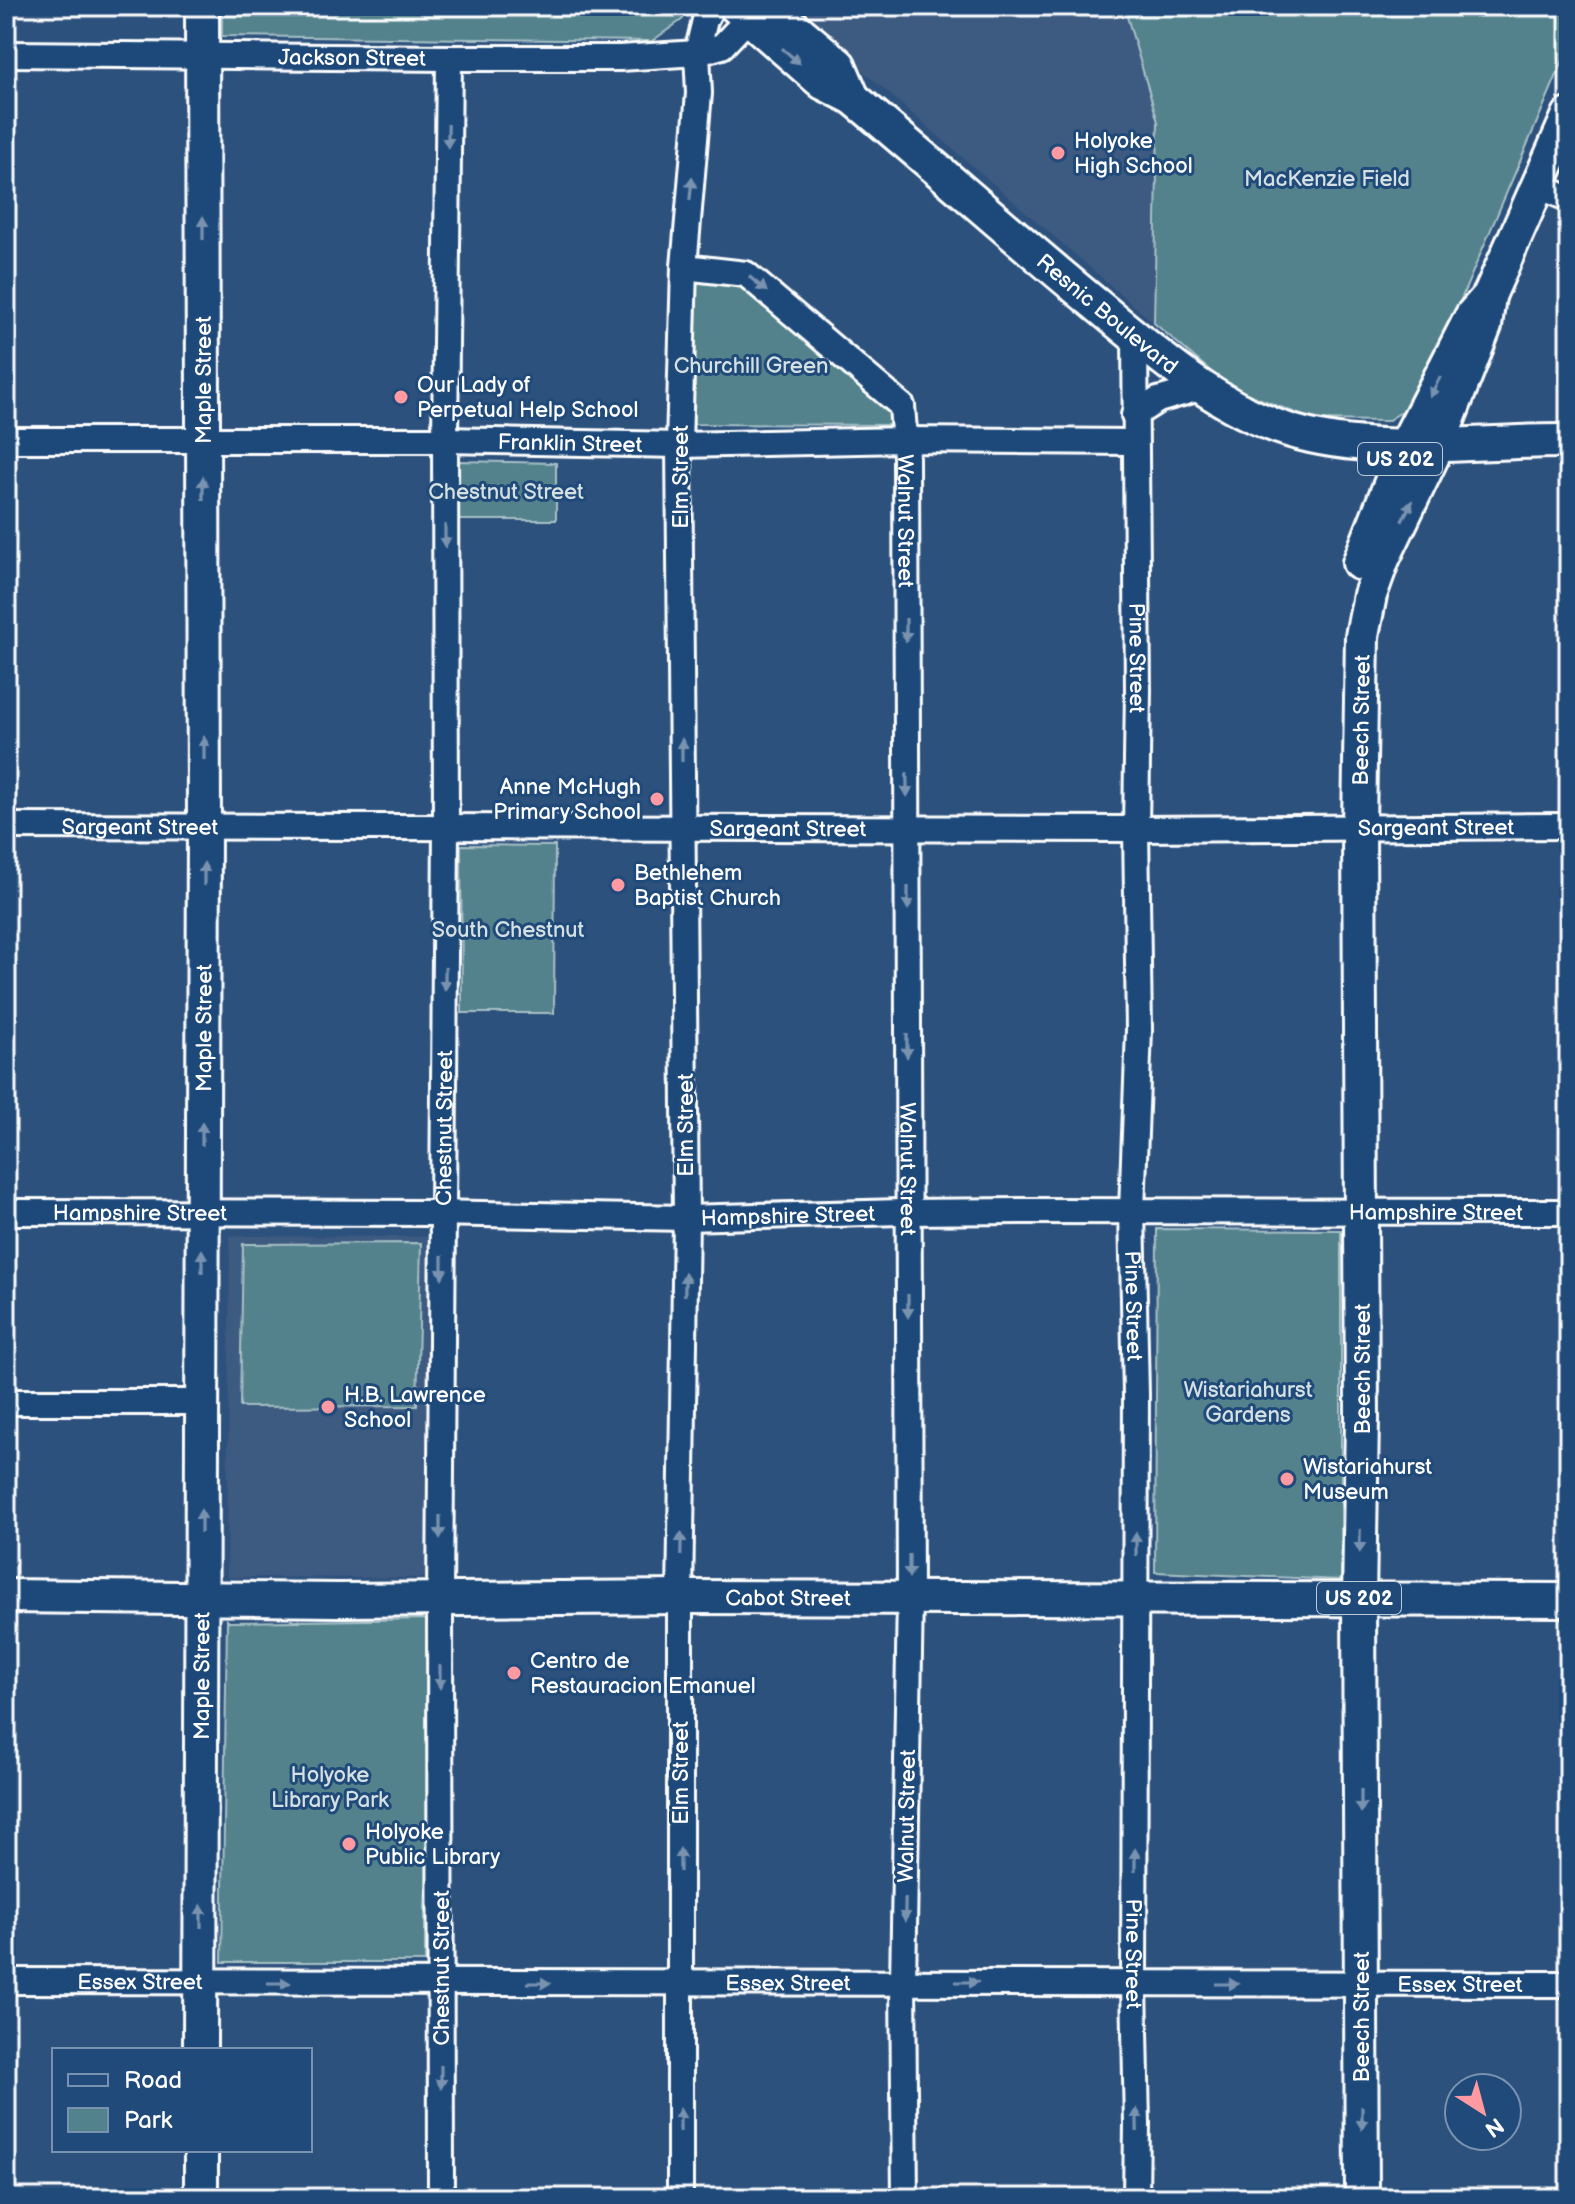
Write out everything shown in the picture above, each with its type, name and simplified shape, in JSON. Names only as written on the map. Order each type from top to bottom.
[{"type":"main road","name":"Maple Street","points":[[200,2048],[204,826],[202,6]]},
{"type":"main road","name":"Resnic Boulevard","points":[[754,9],[823,83],[853,98],[1185,377],[1247,413],[1290,431],[1372,445],[1569,441]]},
{"type":"main road","name":"Beech Street","points":[[1362,2198],[1359,827],[1362,636],[1370,595],[1383,559],[1439,443],[1485,326],[1489,296],[1569,115]]},
{"type":"main road","name":"Beech Street","points":[[1362,636],[1352,598],[1356,570],[1406,444],[1472,315],[1489,296]]},
{"type":"main road","name":"Cabot Street","points":[[6,1596],[201,1599],[1569,1600]]},
{"type":"main road","points":[[201,2152],[201,2198]]},
{"type":"street","points":[[697,53],[705,20],[712,6]]},
{"type":"street","name":"Jackson Street","points":[[6,54],[620,58],[697,53],[722,46],[754,9]]},
{"type":"street","name":"Elm Street","points":[[680,2198],[680,1597],[686,1218],[679,445],[684,267],[699,93],[697,53]]},
{"type":"street","name":"Chestnut Street","points":[[441,2198],[440,1599],[449,58]]},
{"type":"street","points":[[1539,186],[1569,199]]},
{"type":"street","name":"Walnut Street","points":[[684,267],[746,274],[902,406],[905,440],[908,828],[910,1598],[903,1982],[905,2198]]},
{"type":"street","name":"Pine Street","points":[[1135,336],[1139,1030],[1132,1210],[1136,1394],[1136,2198]]},
{"type":"street","points":[[1134,415],[1158,400],[1203,387]]},
{"type":"street","name":"Franklin Street","points":[[6,440],[445,440],[679,445],[905,440],[1134,442]]},
{"type":"street","name":"Sargeant Street","points":[[6,826],[1136,829],[1569,826]]},
{"type":"street","name":"Hampshire Street","points":[[6,1212],[442,1213],[686,1218],[1132,1210],[1569,1212]]},
{"type":"street","points":[[6,1402],[202,1402]]},
{"type":"street","name":"Essex Street","points":[[6,1981],[1569,1984]]},
{"type":"shaded area","name":"Holyoke High School","points":[[788,6],[1129,6],[1126,14],[1158,122],[1154,323]]},
{"type":"shaded area","name":"H.B. Lawrence School","points":[[230,1236],[430,1237],[426,1578],[227,1577]]},
{"type":"green space","points":[[222,6],[684,6],[683,19],[652,41],[222,36]]},
{"type":"green space","name":"MacKenzie Field","points":[[1129,6],[1569,6],[1569,47],[1417,402],[1387,421],[1313,420],[1228,386],[1154,323],[1158,122],[1126,13]]},
{"type":"green space","name":"Churchill Green","points":[[693,277],[739,280],[890,408],[894,425],[692,424]]},
{"type":"green space","name":"Chestnut Street","points":[[458,461],[556,463],[556,520],[457,520]]},
{"type":"green space","name":"South Chestnut","points":[[461,845],[555,846],[554,1013],[462,1013]]},
{"type":"green space","name":"Wistariahurst Gardens","points":[[1157,1229],[1341,1230],[1341,1580],[1155,1572]]},
{"type":"green space","points":[[421,1243],[417,1406],[240,1407],[243,1244]]},
{"type":"green space","name":"Holyoke Library Park","points":[[434,1619],[434,1772],[425,1905],[425,1962],[222,1962],[227,1620]]},
{"type":"place","name":"Holyoke High School","points":[[1058,153]]},
{"type":"place","name":"Our Lady of Perpetual Help School","points":[[401,397]]},
{"type":"place","name":"Anne McHugh Primary School","points":[[657,799]]},
{"type":"place","name":"Bethlehem Baptist Church","points":[[618,885]]},
{"type":"place","name":"H.B. Lawrence School","points":[[328,1407]]},
{"type":"place","name":"Wistariahurst Museum","points":[[1287,1479]]},
{"type":"place","name":"Centro de Restauracion Emanuel","points":[[514,1673]]},
{"type":"place","name":"Holyoke Public Library","points":[[349,1844]]}]
